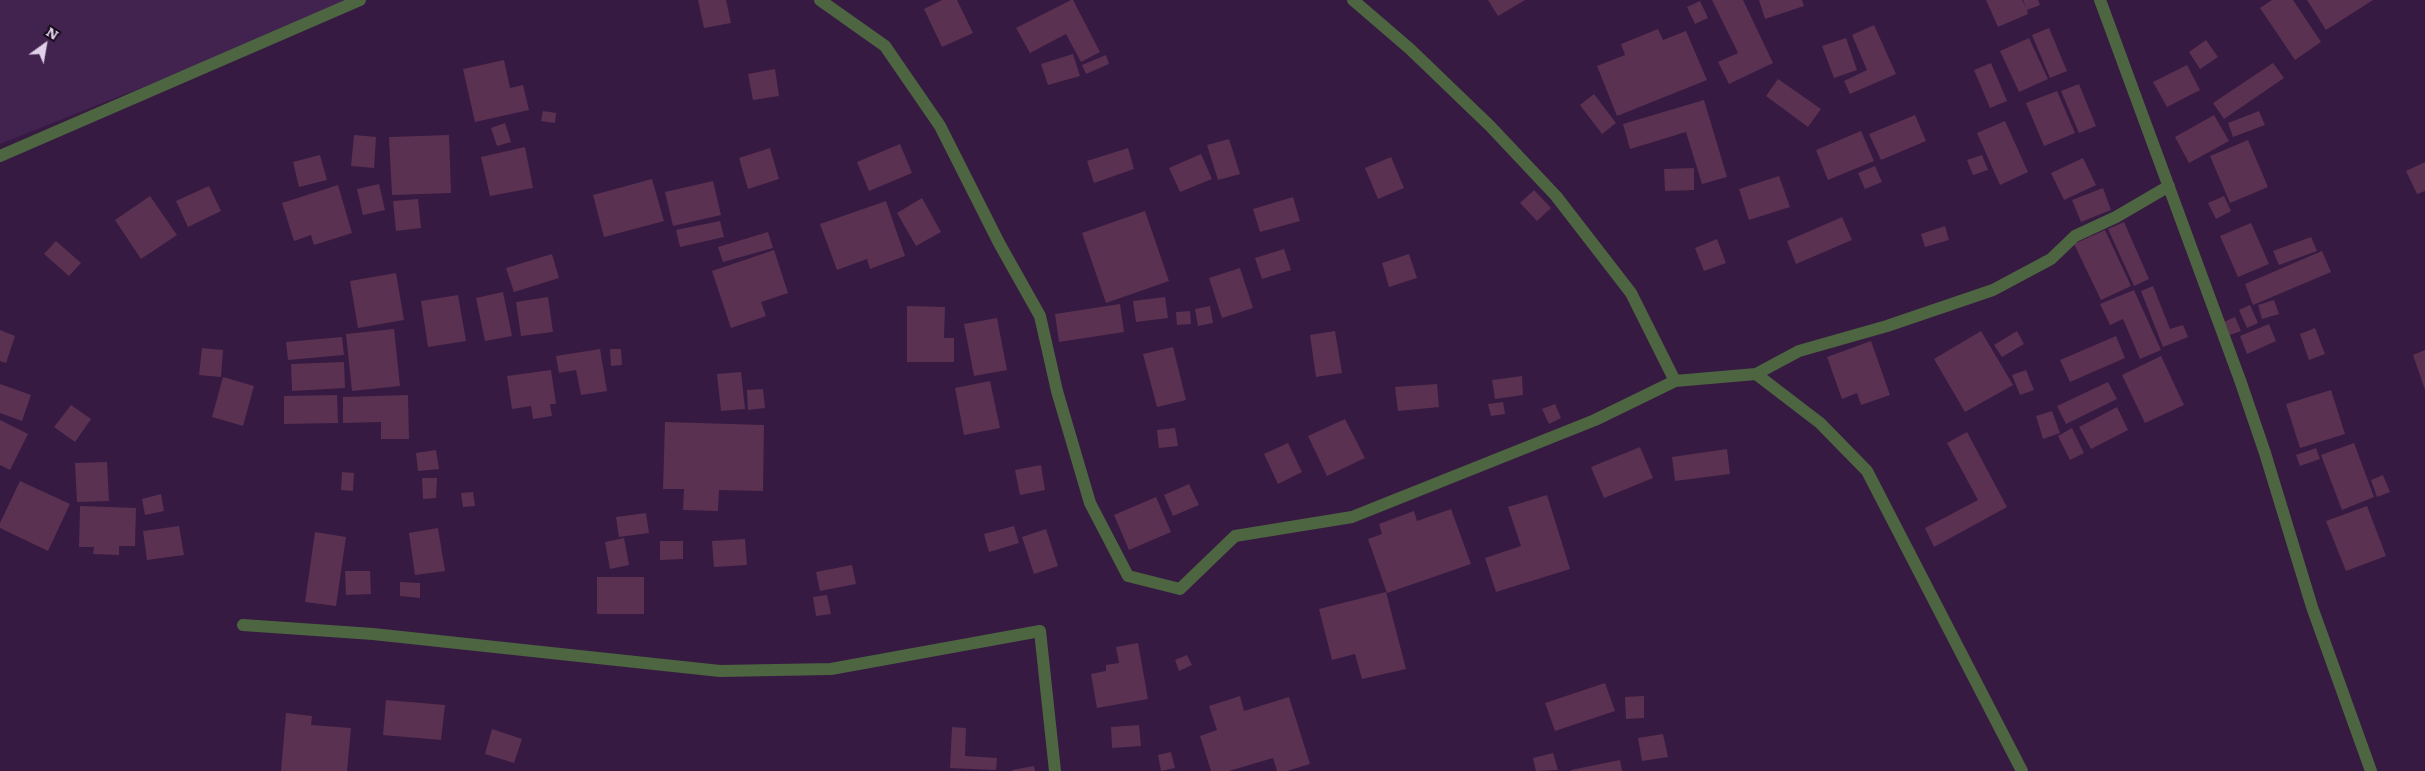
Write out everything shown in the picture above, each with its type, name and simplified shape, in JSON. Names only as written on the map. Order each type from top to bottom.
[{"type":"street","points":[[0,156],[360,0]]},
{"type":"street","points":[[820,0],[885,46],[940,126],[999,243],[1040,316],[1057,391],[1090,503],[1128,576],[1180,589],[1235,536],[1352,517],[1595,420],[1675,380],[1756,374],[1799,351],[1887,326],[1992,290],[2051,259],[2074,236],[2116,217],[2169,186]]},
{"type":"street","points":[[1353,0],[1410,49],[1490,126],[1556,196],[1631,293],[1675,380]]},
{"type":"street","points":[[2100,0],[2240,380],[2265,453],[2312,607],[2372,771]]},
{"type":"street","points":[[1756,374],[1820,423],[1867,471],[2022,771]]},
{"type":"street","points":[[243,625],[373,634],[720,671],[831,669],[1040,631],[1056,771]]},
{"type":"shaded area","points":[[0,0],[361,0],[0,144]]},
{"type":"building","points":[[698,0],[726,0],[731,23],[704,28]]},
{"type":"building","points":[[942,0],[957,0],[973,33],[942,47],[924,9]]},
{"type":"building","points":[[1073,0],[1100,52],[1081,62],[1066,34],[1030,53],[1016,28]]},
{"type":"building","points":[[1488,0],[1525,0],[1498,16]]},
{"type":"building","points":[[1712,0],[1743,0],[1773,63],[1729,84],[1718,62],[1738,53]]},
{"type":"building","points":[[1759,0],[1802,0],[1804,6],[1765,19]]},
{"type":"building","points":[[1986,0],[2022,0],[2026,8],[2023,0],[2038,0],[2040,5],[2027,10],[2028,14],[1998,27]]},
{"type":"building","points":[[2272,0],[2293,0],[2321,42],[2295,60],[2260,8]]},
{"type":"building","points":[[2307,0],[2373,0],[2326,30]]},
{"type":"building","points":[[1700,1],[1708,18],[1695,24],[1687,7]]},
{"type":"building","points":[[1874,25],[1896,74],[1850,94],[1844,81],[1867,70],[1852,35]]},
{"type":"building","points":[[2049,28],[2067,71],[2050,78],[2032,35]]},
{"type":"building","points":[[1658,29],[1663,40],[1686,31],[1707,80],[1617,116],[1597,66],[1625,55],[1621,44]]},
{"type":"building","points":[[1846,38],[1857,70],[1834,78],[1822,46]]},
{"type":"building","points":[[2029,38],[2048,79],[2019,92],[2000,51]]},
{"type":"building","points":[[2206,40],[2218,57],[2200,69],[2189,52]]},
{"type":"building","points":[[1073,54],[1080,76],[1048,85],[1041,64]]},
{"type":"building","points":[[1106,55],[1109,64],[1086,74],[1082,65]]},
{"type":"building","points":[[504,60],[510,88],[523,85],[529,110],[475,122],[463,69]]},
{"type":"building","points":[[1991,63],[2007,101],[1990,108],[1974,70]]},
{"type":"building","points":[[2273,63],[2284,78],[2224,119],[2213,103]]},
{"type":"building","points":[[2187,65],[2200,90],[2167,107],[2153,82]]},
{"type":"building","points":[[775,69],[779,96],[753,100],[748,74]]},
{"type":"building","points":[[1778,79],[1821,109],[1808,127],[1766,96]]},
{"type":"building","points":[[2079,84],[2096,126],[2079,133],[2061,91]]},
{"type":"building","points":[[2057,91],[2075,133],[2044,146],[2026,103]]},
{"type":"building","points":[[1594,94],[1616,123],[1602,134],[1580,105]]},
{"type":"building","points":[[1704,100],[1727,177],[1702,184],[1686,132],[1630,149],[1623,124]]},
{"type":"building","points":[[543,111],[556,113],[555,123],[541,121]]},
{"type":"building","points":[[2259,111],[2265,125],[2233,137],[2228,123]]},
{"type":"building","points":[[1915,115],[1926,141],[1881,160],[1869,134]]},
{"type":"building","points":[[2214,115],[2229,141],[2189,163],[2175,137]]},
{"type":"building","points":[[2005,121],[2028,172],[2000,185],[1977,133]]},
{"type":"building","points":[[505,123],[511,142],[497,146],[491,128]]},
{"type":"building","points":[[1861,131],[1874,161],[1828,180],[1816,150]]},
{"type":"building","points":[[354,135],[376,137],[374,168],[351,166]]},
{"type":"building","points":[[449,135],[451,193],[392,195],[389,137]]},
{"type":"building","points":[[1229,139],[1240,174],[1218,180],[1207,145]]},
{"type":"building","points":[[2248,140],[2268,187],[2230,203],[2210,156]]},
{"type":"building","points":[[900,144],[912,173],[869,191],[857,162]]},
{"type":"building","points":[[525,147],[533,188],[490,196],[481,157]]},
{"type":"building","points":[[770,148],[779,179],[748,189],[739,158]]},
{"type":"building","points":[[1128,148],[1134,169],[1094,183],[1087,161]]},
{"type":"building","points":[[1201,154],[1212,179],[1180,192],[1169,168]]},
{"type":"building","points":[[320,155],[327,180],[299,187],[293,162]]},
{"type":"building","points":[[1982,155],[1988,170],[1973,175],[1967,160]]},
{"type":"building","points":[[1391,157],[1404,188],[1378,199],[1365,168]]},
{"type":"building","points":[[2083,158],[2096,185],[2064,200],[2051,173]]},
{"type":"building","points":[[2425,162],[2425,191],[2417,194],[2406,171]]},
{"type":"building","points":[[1875,166],[1882,182],[1865,189],[1858,173]]},
{"type":"building","points":[[1694,168],[1694,190],[1665,191],[1664,169]]},
{"type":"building","points":[[1779,176],[1790,207],[1749,220],[1739,189]]},
{"type":"building","points":[[652,179],[664,221],[604,237],[593,195]]},
{"type":"building","points":[[713,181],[721,215],[673,226],[665,192]]},
{"type":"building","points":[[379,184],[385,210],[363,215],[357,189]]},
{"type":"building","points":[[338,185],[352,233],[314,245],[311,235],[294,241],[282,203]]},
{"type":"building","points":[[209,186],[221,211],[188,227],[176,201]]},
{"type":"building","points":[[2103,188],[2111,210],[2081,222],[2072,200]]},
{"type":"building","points":[[1534,190],[1551,208],[1537,221],[1520,203]]},
{"type":"building","points":[[150,196],[177,235],[141,259],[115,220]]},
{"type":"building","points":[[2224,196],[2231,211],[2216,219],[2208,203]]},
{"type":"building","points":[[1293,197],[1300,221],[1260,232],[1253,209]]},
{"type":"building","points":[[922,198],[941,232],[916,246],[897,213]]},
{"type":"building","points":[[418,199],[421,228],[396,231],[393,201]]},
{"type":"building","points":[[886,201],[905,256],[870,269],[867,259],[837,270],[820,224]]},
{"type":"building","points":[[1145,211],[1169,281],[1106,303],[1082,233]]},
{"type":"building","points":[[1842,217],[1852,240],[1796,264],[1787,241]]},
{"type":"building","points":[[720,221],[724,237],[680,247],[676,230]]},
{"type":"building","points":[[2124,222],[2149,279],[2134,286],[2108,229]]},
{"type":"building","points":[[2251,223],[2269,264],[2238,277],[2220,236]]},
{"type":"building","points":[[1945,226],[1949,240],[1925,247],[1921,234]]},
{"type":"building","points":[[2105,230],[2131,286],[2101,300],[2074,244]]},
{"type":"building","points":[[768,232],[773,248],[723,262],[718,247]]},
{"type":"building","points":[[2311,237],[2317,251],[2279,265],[2273,251]]},
{"type":"building","points":[[1717,239],[1726,263],[1704,271],[1695,248]]},
{"type":"building","points":[[56,241],[81,263],[69,276],[44,254]]},
{"type":"building","points":[[1284,249],[1291,270],[1262,279],[1255,258]]},
{"type":"building","points":[[774,250],[788,293],[761,302],[766,316],[731,328],[712,271]]},
{"type":"building","points":[[2322,251],[2331,272],[2253,305],[2245,284]]},
{"type":"building","points":[[552,254],[559,278],[514,292],[506,268]]},
{"type":"building","points":[[1409,254],[1417,278],[1389,287],[1382,263]]},
{"type":"building","points":[[1240,268],[1253,308],[1222,318],[1209,278]]},
{"type":"building","points":[[396,273],[404,320],[358,328],[350,281]]},
{"type":"building","points":[[2153,286],[2170,329],[2183,325],[2188,337],[2163,347],[2141,291]]},
{"type":"building","points":[[2134,290],[2161,350],[2140,359],[2123,319],[2110,325],[2100,304]]},
{"type":"building","points":[[503,292],[512,336],[485,341],[476,298]]},
{"type":"building","points":[[458,295],[466,341],[428,347],[421,301]]},
{"type":"building","points":[[548,297],[553,332],[521,336],[516,302]]},
{"type":"building","points":[[1165,297],[1168,318],[1136,322],[1133,301]]},
{"type":"building","points":[[2274,300],[2279,314],[2262,319],[2258,305]]},
{"type":"building","points":[[1120,304],[1124,332],[1059,342],[1055,314]]},
{"type":"building","points":[[2250,305],[2258,323],[2247,328],[2239,310]]},
{"type":"building","points":[[907,306],[945,307],[944,338],[954,338],[954,362],[907,362]]},
{"type":"building","points":[[1210,306],[1213,323],[1198,326],[1195,309]]},
{"type":"building","points":[[1190,311],[1191,324],[1177,325],[1176,312]]},
{"type":"building","points":[[2235,317],[2241,331],[2230,335],[2224,322]]},
{"type":"building","points":[[997,318],[1007,370],[974,376],[964,324]]},
{"type":"building","points":[[2269,324],[2276,341],[2247,354],[2240,336]]},
{"type":"building","points":[[2315,328],[2325,354],[2309,360],[2300,334]]},
{"type":"building","points":[[394,329],[400,386],[352,391],[346,334]]},
{"type":"building","points":[[0,330],[15,336],[6,363],[0,361]]},
{"type":"building","points":[[1335,331],[1342,373],[1316,377],[1310,335]]},
{"type":"building","points":[[1981,331],[2013,385],[1965,412],[1934,359]]},
{"type":"building","points":[[2017,331],[2024,344],[2002,357],[1994,345]]},
{"type":"building","points":[[2116,336],[2125,358],[2070,382],[2060,360]]},
{"type":"building","points":[[342,337],[344,355],[288,360],[286,342]]},
{"type":"building","points":[[1871,341],[1890,395],[1861,405],[1857,393],[1842,399],[1827,357]]},
{"type":"building","points":[[1173,347],[1186,400],[1157,407],[1143,354]]},
{"type":"building","points":[[202,348],[223,350],[221,377],[199,375]]},
{"type":"building","points":[[600,349],[607,391],[581,395],[576,370],[559,373],[556,356]]},
{"type":"building","points":[[610,349],[621,349],[622,365],[611,366]]},
{"type":"building","points":[[2425,350],[2425,390],[2413,355]]},
{"type":"building","points":[[2161,356],[2184,405],[2145,423],[2122,375]]},
{"type":"building","points":[[344,362],[345,388],[292,391],[291,364]]},
{"type":"building","points":[[551,370],[556,404],[550,404],[552,416],[533,419],[531,406],[512,409],[507,376]]},
{"type":"building","points":[[2026,370],[2034,390],[2020,395],[2012,375]]},
{"type":"building","points":[[741,372],[745,409],[721,411],[717,374]]},
{"type":"building","points":[[1522,376],[1523,395],[1495,399],[1492,380]]},
{"type":"building","points":[[223,377],[254,386],[243,426],[212,417]]},
{"type":"building","points":[[990,381],[1000,428],[964,435],[955,388]]},
{"type":"building","points":[[2108,382],[2117,399],[2066,424],[2057,406]]},
{"type":"building","points":[[0,384],[31,395],[22,421],[0,413]]},
{"type":"building","points":[[1437,384],[1439,407],[1398,411],[1395,387]]},
{"type":"building","points":[[763,389],[765,408],[748,410],[747,390]]},
{"type":"building","points":[[2331,390],[2345,434],[2300,448],[2286,404]]},
{"type":"building","points":[[337,395],[338,423],[284,424],[284,396]]},
{"type":"building","points":[[408,395],[409,439],[381,439],[381,422],[343,423],[343,397]]},
{"type":"building","points":[[1503,402],[1505,414],[1491,416],[1488,404]]},
{"type":"building","points":[[1555,404],[1561,418],[1549,424],[1542,409]]},
{"type":"building","points":[[71,405],[91,419],[75,442],[54,427]]},
{"type":"building","points":[[2117,407],[2128,430],[2091,449],[2079,427]]},
{"type":"building","points":[[2052,411],[2060,433],[2043,439],[2036,416]]},
{"type":"building","points":[[1345,419],[1365,458],[1327,476],[1308,436]]},
{"type":"building","points":[[0,420],[28,434],[10,470],[0,465]]},
{"type":"building","points":[[665,422],[764,425],[763,491],[719,490],[718,511],[683,510],[684,489],[663,489]]},
{"type":"building","points":[[1175,428],[1178,446],[1159,448],[1157,430]]},
{"type":"building","points":[[2072,428],[2084,453],[2070,460],[2058,436]]},
{"type":"building","points":[[1967,432],[2007,507],[1934,547],[1925,528],[1978,500],[1947,443]]},
{"type":"building","points":[[1288,443],[1302,472],[1278,484],[1264,454]]},
{"type":"building","points":[[2354,443],[2374,497],[2342,510],[2321,455]]},
{"type":"building","points":[[1640,447],[1653,478],[1604,498],[1591,467]]},
{"type":"building","points":[[2316,448],[2320,459],[2300,466],[2296,455]]},
{"type":"building","points":[[1727,449],[1730,474],[1675,481],[1672,457]]},
{"type":"building","points":[[436,450],[439,469],[418,471],[416,453]]},
{"type":"building","points":[[107,462],[109,501],[77,502],[75,463]]},
{"type":"building","points":[[1041,465],[1045,490],[1020,495],[1015,470]]},
{"type":"building","points":[[342,472],[354,473],[353,491],[341,490]]},
{"type":"building","points":[[2383,475],[2390,492],[2377,497],[2371,480]]},
{"type":"building","points":[[422,478],[437,478],[436,498],[423,499]]},
{"type":"building","points":[[20,481],[70,504],[48,551],[0,528],[0,523]]},
{"type":"building","points":[[1189,484],[1199,505],[1173,516],[1164,495]]},
{"type":"building","points":[[473,492],[475,506],[463,507],[461,493]]},
{"type":"building","points":[[161,494],[164,511],[145,515],[142,499]]},
{"type":"building","points":[[1547,495],[1570,569],[1496,592],[1485,558],[1521,546],[1508,507]]},
{"type":"building","points":[[1156,497],[1171,532],[1129,550],[1114,515]]},
{"type":"building","points":[[80,506],[136,508],[135,546],[119,546],[119,555],[93,554],[94,547],[79,547]]},
{"type":"building","points":[[2367,506],[2386,556],[2346,571],[2326,521]]},
{"type":"building","points":[[1451,509],[1471,564],[1387,593],[1368,539],[1382,534],[1379,524],[1414,511],[1417,521]]},
{"type":"building","points":[[646,513],[649,533],[619,537],[616,517]]},
{"type":"building","points":[[179,526],[184,555],[147,560],[143,531]]},
{"type":"building","points":[[1014,526],[1019,543],[989,552],[984,534]]},
{"type":"building","points":[[438,528],[445,571],[415,575],[409,533]]},
{"type":"building","points":[[1046,529],[1058,566],[1034,574],[1022,537]]},
{"type":"building","points":[[315,532],[346,537],[336,606],[305,602]]},
{"type":"building","points":[[624,538],[629,565],[610,569],[605,542]]},
{"type":"building","points":[[745,539],[747,565],[714,567],[712,541]]},
{"type":"building","points":[[660,541],[683,541],[683,559],[660,560]]},
{"type":"building","points":[[852,565],[856,584],[820,591],[816,572]]},
{"type":"building","points":[[345,571],[370,571],[371,594],[346,595]]},
{"type":"building","points":[[597,577],[644,577],[644,614],[597,614]]},
{"type":"building","points":[[400,582],[420,583],[420,598],[400,596]]},
{"type":"building","points":[[1386,592],[1406,669],[1362,679],[1355,654],[1332,660],[1319,609]]},
{"type":"building","points":[[827,595],[831,614],[816,616],[813,597]]},
{"type":"building","points":[[1138,643],[1148,699],[1097,708],[1091,674],[1106,671],[1106,665],[1119,663],[1116,647]]},
{"type":"building","points":[[1187,655],[1192,665],[1179,671],[1175,660]]},
{"type":"building","points":[[1605,683],[1615,711],[1555,731],[1545,703]]},
{"type":"building","points":[[1240,696],[1244,711],[1289,697],[1310,764],[1287,771],[1277,771],[1273,758],[1229,771],[1211,771],[1200,736],[1217,730],[1209,706]]},
{"type":"building","points":[[1644,696],[1644,718],[1626,719],[1625,697]]},
{"type":"building","points":[[386,700],[445,705],[441,740],[383,735]]},
{"type":"building","points":[[286,713],[312,716],[311,725],[351,728],[347,771],[281,771]]},
{"type":"building","points":[[1139,725],[1141,746],[1112,748],[1111,727]]},
{"type":"building","points":[[952,727],[966,728],[965,756],[997,758],[996,770],[950,768]]},
{"type":"building","points":[[492,729],[522,739],[514,763],[485,754]]},
{"type":"building","points":[[1663,734],[1668,757],[1642,761],[1638,738]]},
{"type":"building","points":[[1171,752],[1175,768],[1161,771],[1158,755]]},
{"type":"building","points":[[1553,753],[1558,770],[1536,771],[1533,758]]},
{"type":"building","points":[[1620,760],[1622,771],[1571,771],[1571,770]]},
{"type":"building","points":[[1034,766],[1035,771],[1012,771],[1012,770]]}]
